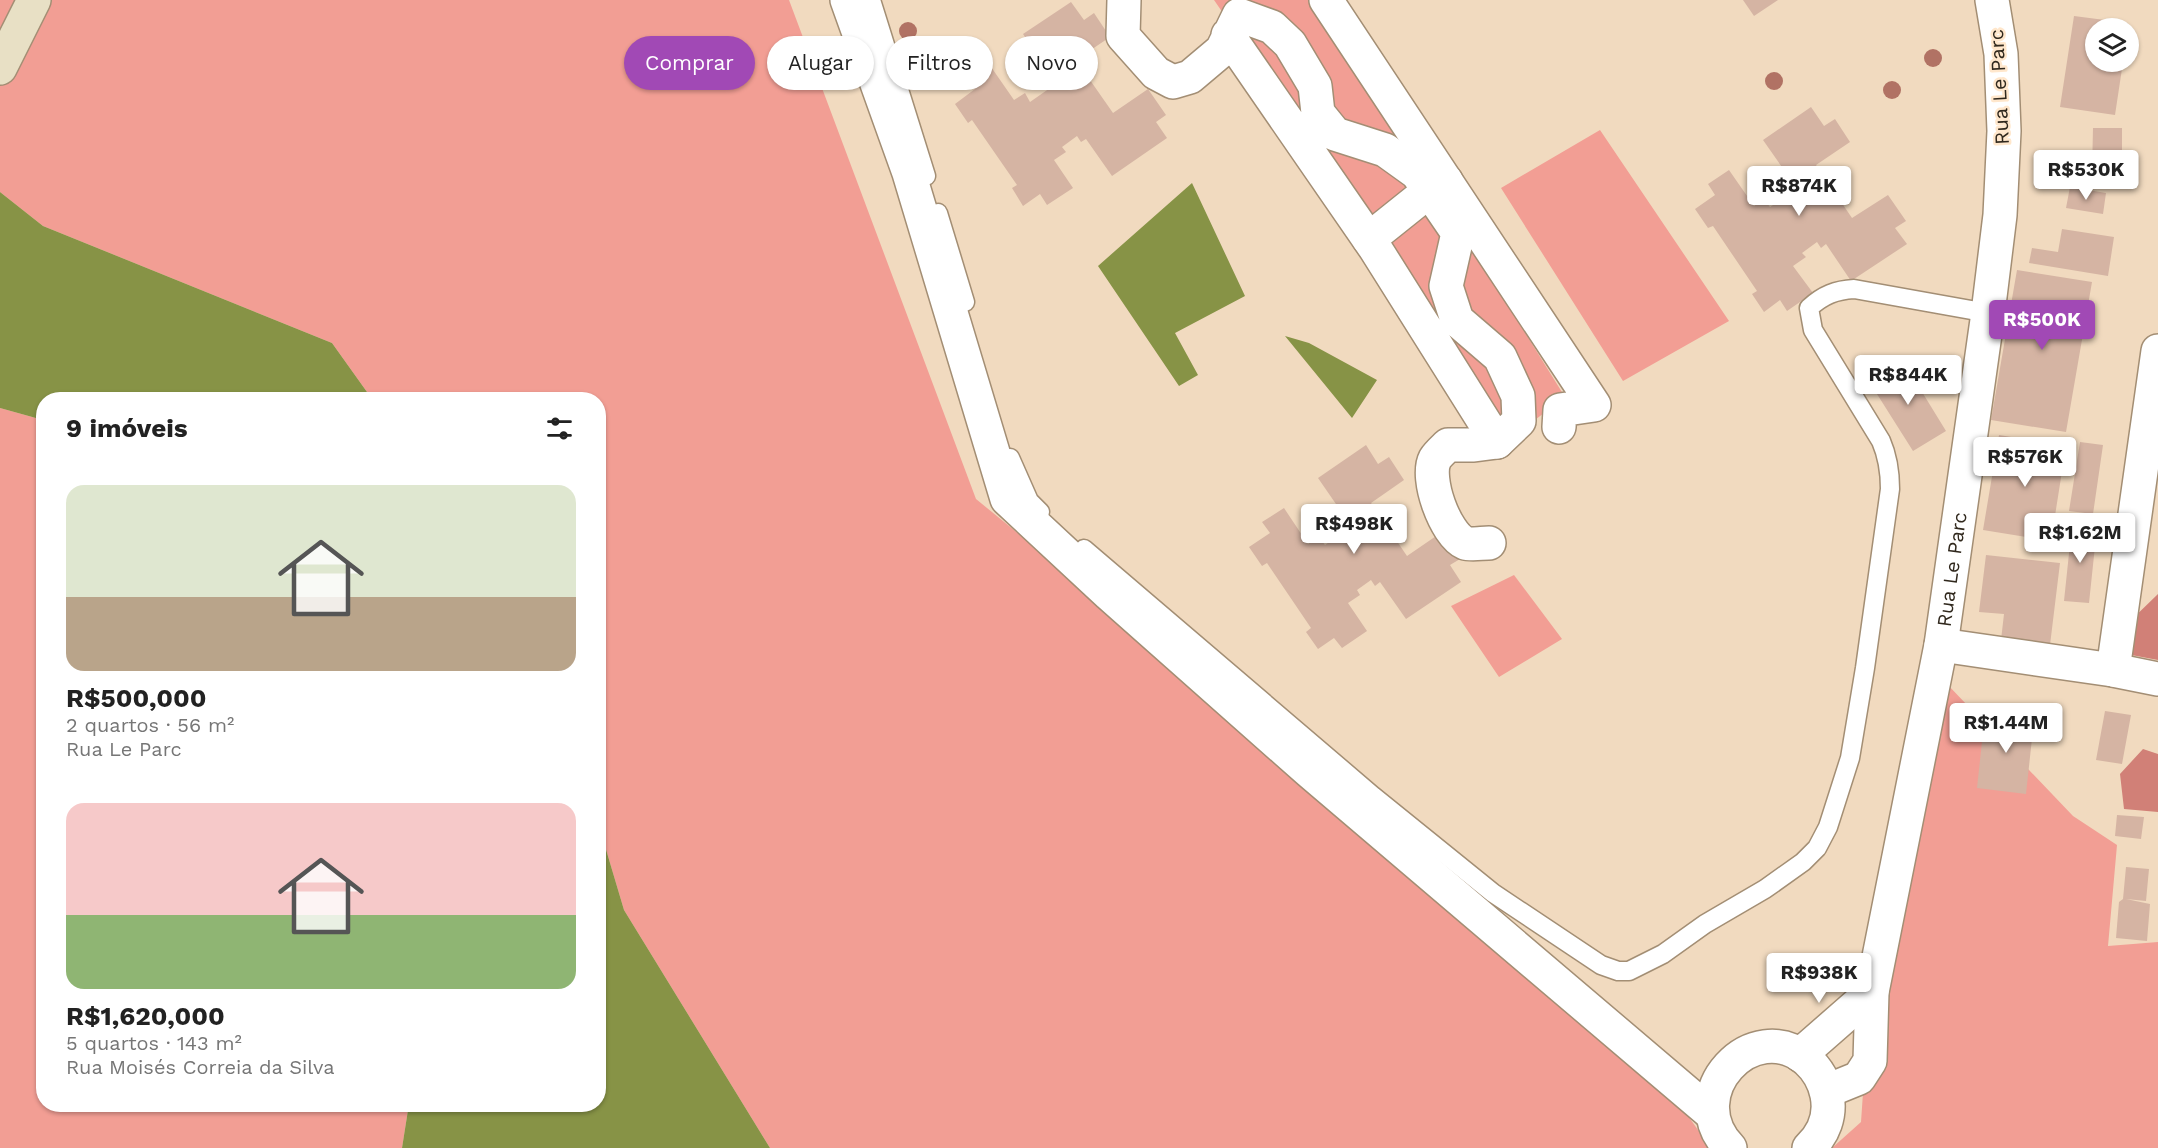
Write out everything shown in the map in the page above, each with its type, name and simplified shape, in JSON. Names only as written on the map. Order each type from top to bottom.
[{"type":"main road","points":[[0,68],[34,0]]},
{"type":"street","points":[[848,0],[909,172],[1007,499],[1109,594],[1310,772],[1712,1114]]},
{"type":"street","points":[[1124,0],[1123,36],[1156,73],[1173,82],[1190,77],[1222,50],[1239,15],[1272,27],[1290,45],[1315,86],[1318,113],[1335,134],[1385,150],[1438,186],[1458,233],[1446,286],[1457,320],[1500,357],[1518,396],[1519,421],[1497,442],[1448,445],[1434,460],[1432,483],[1440,509],[1455,535],[1466,543],[1489,543]]},
{"type":"street","points":[[1326,0],[1438,186],[1594,405],[1560,410],[1560,427]]},
{"type":"street","name":"Rua Le Parc","points":[[1827,1091],[1859,1078],[1870,1061],[1872,992],[1941,645],[2000,215],[2004,132],[2001,54],[1992,0]]},
{"type":"street","points":[[1228,35],[1369,239],[1497,442]]},
{"type":"street","points":[[1369,239],[1438,186]]},
{"type":"street","points":[[2113,670],[2158,351]]},
{"type":"street","points":[[1941,645],[2113,670],[2158,679]]},
{"type":"street","points":[[1800,1055],[1872,992]]},
{"type":"street","points":[[1730,1148],[1718,1132],[1712,1114],[1713,1095],[1719,1078],[1731,1063],[1746,1053],[1764,1048],[1783,1048],[1800,1055],[1815,1067],[1825,1084],[1829,1103],[1827,1123],[1817,1140],[1809,1148]]},
{"type":"lane","points":[[871,0],[952,260],[1010,459],[1029,501],[1373,796],[1493,893],[1601,965],[1618,971],[1629,971],[1663,954],[1705,924],[1765,889],[1803,862],[1817,848],[1828,827],[1850,758],[1865,668],[1890,489],[1890,473],[1888,459],[1881,441],[1813,330],[1809,308],[1827,294],[1854,289],[1988,313]]},
{"type":"shaded area","points":[[0,0],[789,0],[802,36],[767,36],[767,90],[823,90],[976,499],[1042,553],[1688,1116],[1711,1148],[770,1148],[624,910],[606,850],[606,392],[367,392],[332,343],[43,226],[0,192]]},
{"type":"shaded area","points":[[1214,0],[1316,0],[1434,177],[1367,222]]},
{"type":"shaded area","points":[[1600,130],[1729,321],[1623,381],[1501,188]]},
{"type":"shaded area","points":[[1192,183],[1245,296],[1175,333],[1198,375],[1179,386],[1098,266]]},
{"type":"shaded area","points":[[0,192],[43,226],[332,343],[367,392],[36,392],[36,418],[0,408]]},
{"type":"shaded area","points":[[1444,202],[1565,397],[1506,442],[1379,241]]},
{"type":"shaded area","points":[[1285,336],[1309,343],[1377,380],[1352,418]]},
{"type":"shaded area","points":[[0,408],[36,418],[36,1112],[408,1112],[402,1148],[0,1148]]},
{"type":"shaded area","points":[[1514,575],[1562,639],[1499,677],[1451,606]]},
{"type":"shaded area","points":[[2158,594],[2158,660],[2126,654],[2124,627]]},
{"type":"shaded area","points":[[1947,684],[2073,816],[2117,845],[2108,946],[2158,942],[2158,1148],[1832,1148],[1861,1122],[1865,1064]]},
{"type":"shaded area","points":[[2143,749],[2158,754],[2158,812],[2124,809],[2120,774]]},
{"type":"shaded area","points":[[606,850],[624,910],[770,1148],[402,1148],[408,1112],[606,1112]]},
{"type":"building","points":[[1743,0],[1778,0],[1754,16]]},
{"type":"building","points":[[1071,2],[1084,20],[1094,13],[1110,37],[1098,45],[1098,36],[1024,36],[1023,34]]},
{"type":"building","points":[[2074,16],[2089,18],[2085,18],[2085,72],[2121,72],[2115,115],[2060,107]]},
{"type":"building","points":[[993,70],[1014,100],[1025,93],[1030,102],[1047,90],[1097,90],[1113,113],[1148,89],[1166,115],[1156,122],[1167,138],[1112,176],[1086,139],[1081,142],[1077,136],[1062,147],[1066,152],[1054,160],[1073,188],[1047,205],[1040,194],[1023,206],[1012,188],[1017,185],[972,120],[968,123],[955,104],[974,90],[993,90]]},
{"type":"building","points":[[1811,107],[1824,126],[1835,119],[1850,142],[1816,165],[1852,218],[1888,195],[1906,221],[1895,228],[1907,244],[1851,281],[1826,244],[1821,248],[1817,242],[1802,253],[1806,257],[1793,266],[1813,293],[1787,311],[1780,300],[1764,312],[1752,294],[1757,291],[1713,226],[1708,228],[1695,209],[1715,195],[1708,184],[1729,170],[1754,206],[1764,199],[1770,207],[1790,194],[1785,187],[1793,183],[1763,140]]},
{"type":"building","points":[[2093,128],[2122,128],[2122,172],[2092,172]]},
{"type":"building","points":[[2070,187],[2106,193],[2103,214],[2066,208]]},
{"type":"building","points":[[2062,229],[2114,237],[2108,276],[2029,263],[2032,248],[2058,252]]},
{"type":"building","points":[[2017,270],[2092,282],[2066,432],[1991,420]]},
{"type":"building","points":[[1903,361],[1946,431],[1913,451],[1870,383]]},
{"type":"building","points":[[1999,435],[2066,446],[2051,541],[1983,530]]},
{"type":"building","points":[[2080,442],[2103,445],[2093,514],[2069,511]]},
{"type":"building","points":[[1366,445],[1378,464],[1389,457],[1404,480],[1371,503],[1407,556],[1442,532],[1460,559],[1450,565],[1461,582],[1406,619],[1380,582],[1375,586],[1371,580],[1357,590],[1360,595],[1348,603],[1367,631],[1342,648],[1334,638],[1318,649],[1306,632],[1311,628],[1267,563],[1262,566],[1249,547],[1270,533],[1262,522],[1284,508],[1308,544],[1319,537],[1325,545],[1344,532],[1340,525],[1347,520],[1318,478]]},
{"type":"building","points":[[2072,525],[2097,527],[2089,603],[2064,601]]},
{"type":"building","points":[[1986,555],[2060,563],[2050,645],[2001,640],[2004,614],[1979,612]]},
{"type":"building","points":[[2105,711],[2131,715],[2122,764],[2096,760]]},
{"type":"building","points":[[1985,714],[2034,720],[2026,794],[1977,788]]},
{"type":"building","points":[[2117,815],[2144,817],[2141,839],[2115,836]]},
{"type":"building","points":[[2126,867],[2149,869],[2146,901],[2126,899],[2150,904],[2147,941],[2116,938],[2119,902],[2123,899]]}]
